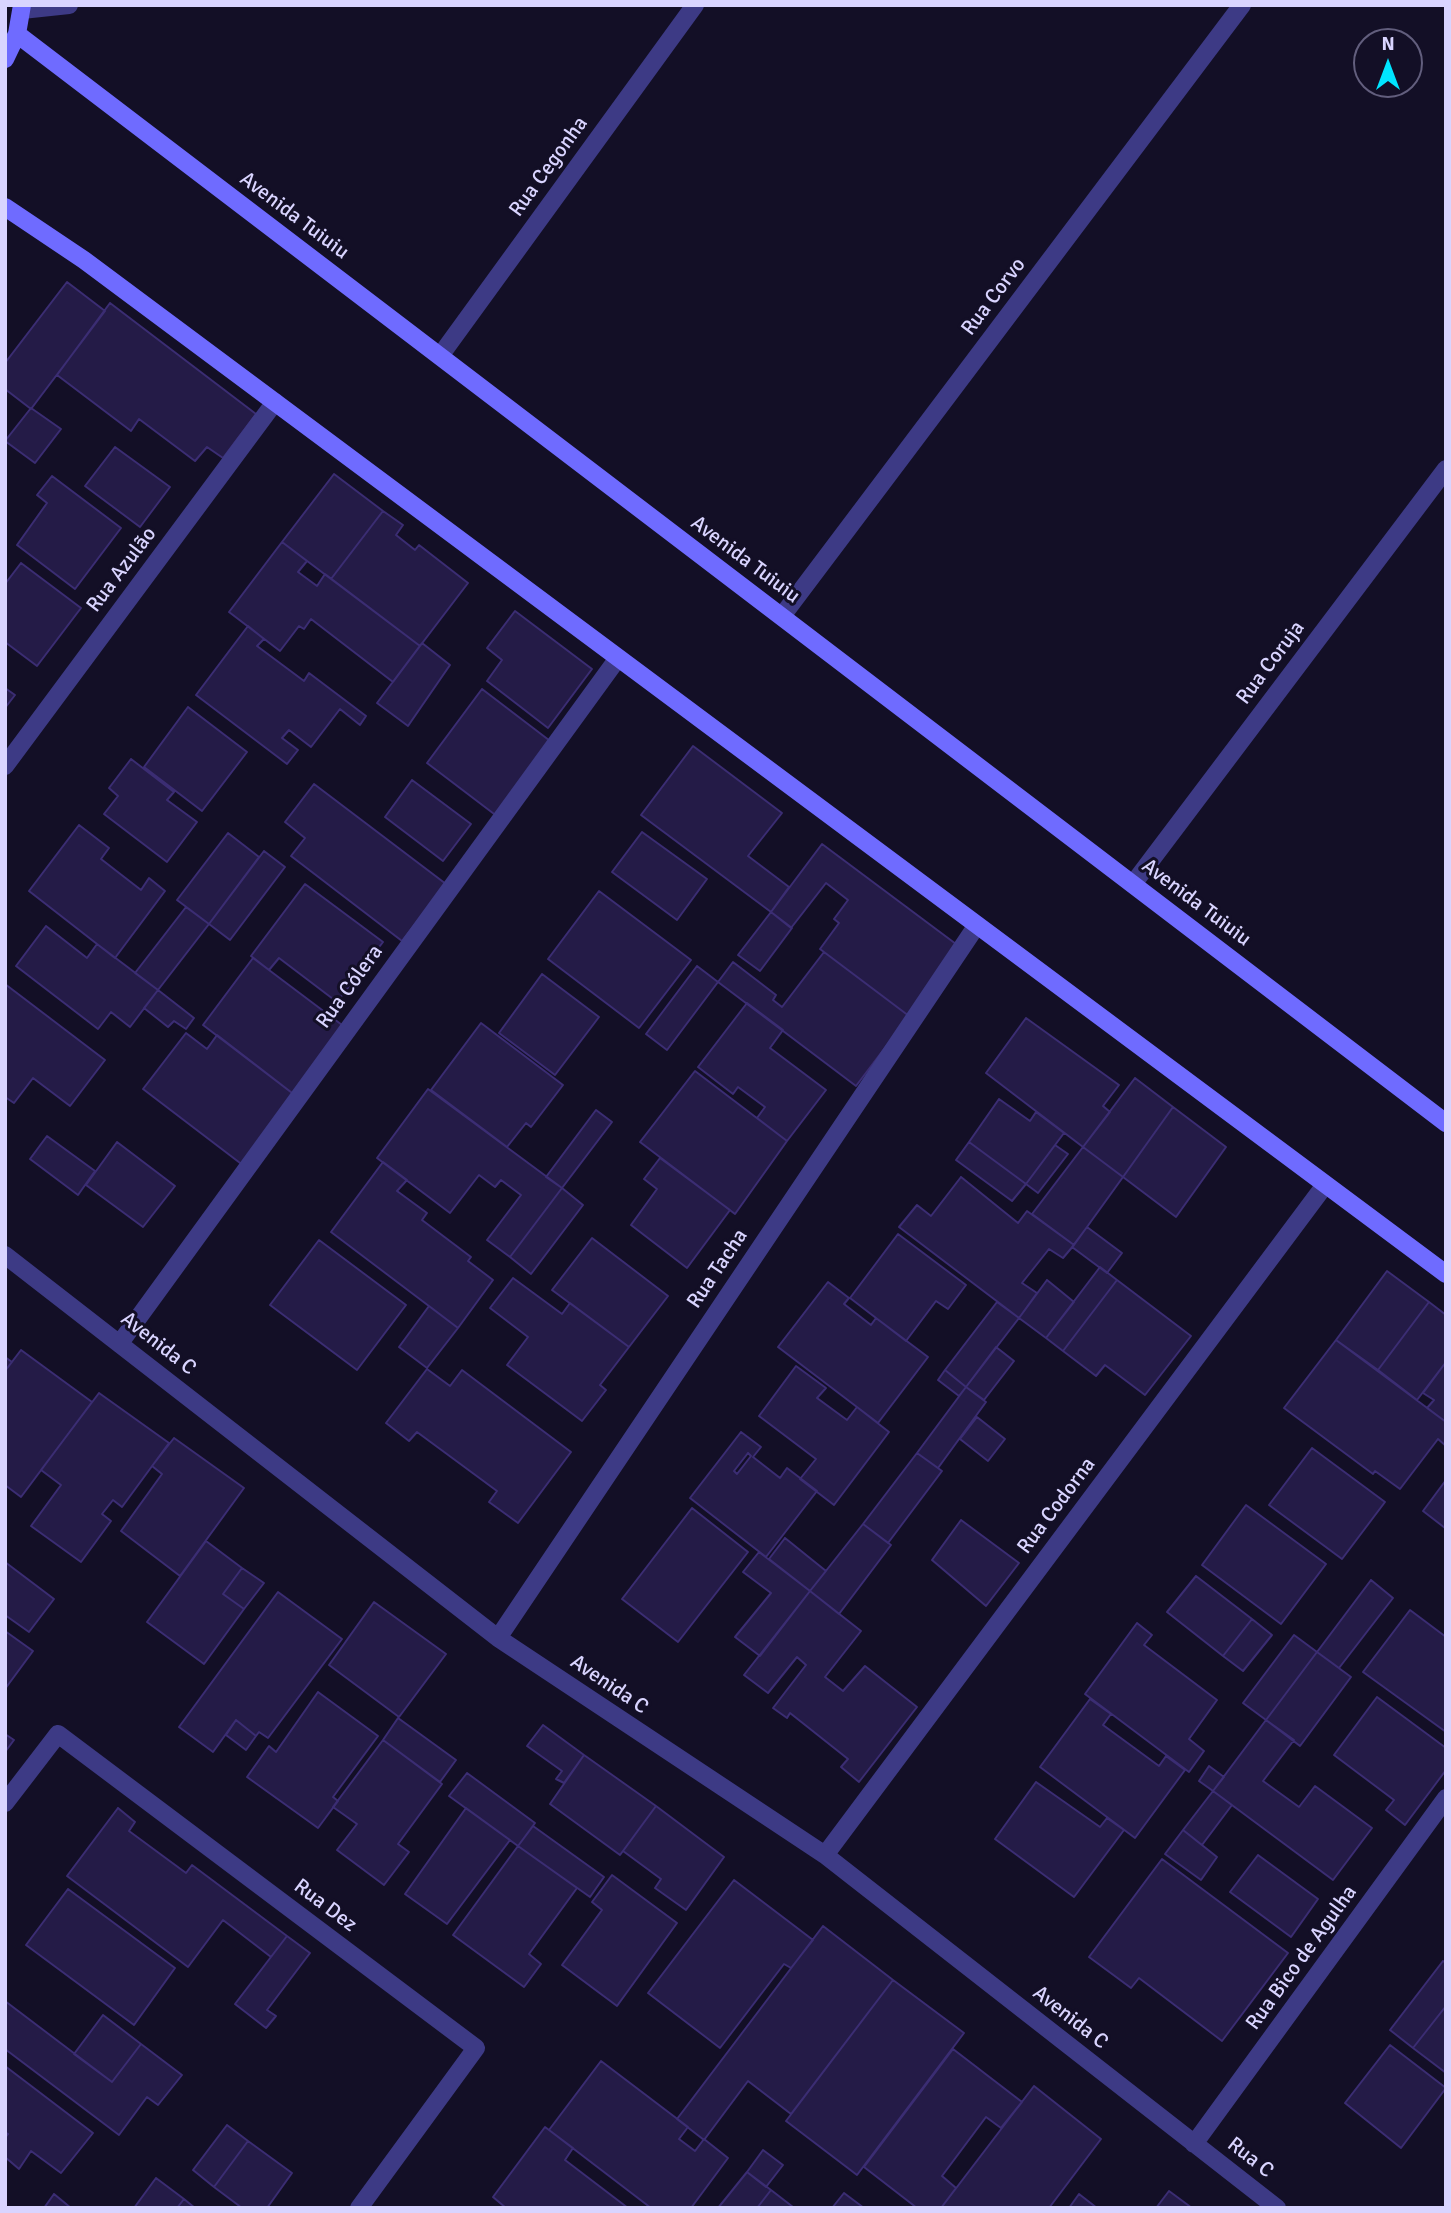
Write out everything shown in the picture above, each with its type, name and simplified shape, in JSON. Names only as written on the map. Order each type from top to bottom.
[{"type":"main road","points":[[5,59],[17,34],[22,8]]},
{"type":"main road","name":"Avenida Tuiuiu","points":[[17,34],[1446,1122]]},
{"type":"main road","points":[[5,207],[84,260],[1446,1275]]},
{"type":"street","points":[[22,8],[69,5]]},
{"type":"street","name":"Rua Cegonha","points":[[440,356],[695,5]]},
{"type":"street","name":"Rua Corvo","points":[[782,617],[1242,5]]},
{"type":"street","name":"Rua Azulão","points":[[5,766],[275,402]]},
{"type":"street","name":"Rua Coruja","points":[[1133,884],[1446,469]]},
{"type":"street","name":"Rua Cólera","points":[[120,1343],[618,658]]},
{"type":"street","name":"Rua Tacha","points":[[498,1638],[977,925]]},
{"type":"street","name":"Rua Codorna","points":[[825,1855],[1325,1185]]},
{"type":"street","name":"Avenida C","points":[[5,1255],[498,1638],[825,1855],[1194,2144]]},
{"type":"street","name":"Rua Dez","points":[[5,1803],[58,1734],[476,2048],[359,2208]]},
{"type":"street","name":"Rua Bico de Agulha","points":[[1194,2144],[1446,1798]]},
{"type":"street","name":"Rua C","points":[[1194,2144],[1277,2208]]},
{"type":"building","points":[[67,282],[105,311],[31,409],[5,389],[5,363]]},
{"type":"building","points":[[110,303],[256,414],[223,458],[207,447],[195,461],[139,419],[131,431],[57,375]]},
{"type":"building","points":[[31,408],[61,429],[35,463],[5,441]]},
{"type":"building","points":[[115,447],[170,487],[140,527],[85,486]]},
{"type":"building","points":[[334,474],[383,511],[331,579],[282,542]]},
{"type":"building","points":[[52,476],[121,528],[75,589],[17,545],[47,503],[37,495]]},
{"type":"building","points":[[383,511],[403,525],[396,535],[415,550],[419,545],[468,583],[420,646],[331,579]]},
{"type":"building","points":[[282,542],[307,561],[298,572],[317,586],[325,574],[420,646],[393,682],[311,619],[304,629],[299,626],[280,651],[229,612]]},
{"type":"building","points":[[21,563],[81,608],[37,666],[5,642],[5,584]]},
{"type":"building","points":[[515,611],[592,669],[548,728],[487,681],[502,660],[487,648]]},
{"type":"building","points":[[248,626],[264,639],[257,646],[304,681],[309,673],[366,716],[360,725],[340,709],[311,747],[289,730],[282,738],[298,750],[287,764],[196,695]]},
{"type":"building","points":[[422,643],[450,665],[408,726],[377,703]]},
{"type":"building","points":[[5,688],[15,695],[5,708]]},
{"type":"building","points":[[482,689],[558,747],[502,820],[427,763]]},
{"type":"building","points":[[188,707],[247,752],[202,811],[144,767]]},
{"type":"building","points":[[693,746],[782,813],[748,856],[789,887],[771,912],[641,815]]},
{"type":"building","points":[[131,759],[174,792],[167,800],[197,822],[167,862],[104,814],[118,796],[109,788]]},
{"type":"building","points":[[412,780],[471,824],[443,861],[385,817]]},
{"type":"building","points":[[314,784],[446,884],[402,941],[291,856],[305,838],[285,822]]},
{"type":"building","points":[[79,825],[109,848],[101,859],[141,890],[149,878],[165,891],[115,958],[29,891]]},
{"type":"building","points":[[642,832],[707,879],[677,920],[612,872]]},
{"type":"building","points":[[228,833],[259,857],[209,924],[177,900]]},
{"type":"building","points":[[822,844],[960,947],[909,1016],[820,949],[839,923],[834,919],[848,900],[826,883],[791,928],[771,912]]},
{"type":"building","points":[[264,851],[285,867],[230,940],[209,924]]},
{"type":"building","points":[[305,884],[383,942],[337,1002],[279,958],[269,970],[251,956]]},
{"type":"building","points":[[599,891],[691,960],[639,1028],[548,959]]},
{"type":"building","points":[[186,907],[209,924],[158,990],[135,973]]},
{"type":"building","points":[[771,912],[792,928],[760,971],[738,955]]},
{"type":"building","points":[[46,926],[87,958],[97,944],[158,990],[130,1027],[111,1012],[98,1029],[16,966]]},
{"type":"building","points":[[824,952],[909,1016],[856,1086],[718,982],[733,962],[776,995],[773,1000],[782,1007]]},
{"type":"building","points":[[253,958],[346,1028],[296,1096],[203,1025]]},
{"type":"building","points":[[697,966],[718,982],[667,1050],[646,1034]]},
{"type":"building","points":[[542,974],[599,1017],[555,1075],[499,1033]]},
{"type":"building","points":[[5,984],[105,1060],[70,1106],[33,1078],[14,1103],[5,1097]]},
{"type":"building","points":[[158,990],[194,1018],[186,1029],[174,1021],[168,1027],[144,1008]]},
{"type":"building","points":[[747,1003],[783,1030],[770,1048],[826,1090],[787,1141],[757,1118],[765,1107],[738,1087],[733,1094],[698,1067]]},
{"type":"building","points":[[1026,1018],[1119,1085],[1103,1106],[1110,1112],[1083,1147],[986,1073]]},
{"type":"building","points":[[481,1023],[563,1085],[531,1127],[526,1123],[507,1147],[431,1090]]},
{"type":"building","points":[[186,1033],[207,1049],[217,1035],[296,1096],[244,1166],[143,1089]]},
{"type":"building","points":[[695,1071],[787,1141],[735,1214],[640,1142]]},
{"type":"building","points":[[1135,1078],[1173,1107],[1123,1177],[1083,1147]]},
{"type":"building","points":[[428,1089],[562,1188],[510,1257],[487,1240],[521,1195],[501,1180],[495,1187],[479,1175],[450,1213],[377,1158]]},
{"type":"building","points":[[999,1099],[1030,1121],[1036,1112],[1064,1133],[1026,1184],[969,1142]]},
{"type":"building","points":[[1173,1107],[1226,1147],[1176,1217],[1123,1177]]},
{"type":"building","points":[[596,1110],[612,1122],[562,1188],[546,1177]]},
{"type":"building","points":[[47,1136],[95,1171],[78,1195],[30,1159]]},
{"type":"building","points":[[117,1142],[175,1186],[143,1227],[86,1185]]},
{"type":"building","points":[[969,1142],[1026,1184],[1012,1201],[956,1160]]},
{"type":"building","points":[[1055,1145],[1068,1154],[1038,1193],[1026,1184]]},
{"type":"building","points":[[1083,1147],[1123,1177],[1074,1245],[1032,1214]]},
{"type":"building","points":[[660,1158],[730,1210],[687,1268],[631,1225],[657,1189],[644,1179]]},
{"type":"building","points":[[383,1162],[407,1180],[397,1191],[427,1213],[422,1220],[471,1257],[468,1261],[493,1280],[458,1328],[331,1232]]},
{"type":"building","points":[[961,1177],[1018,1223],[1027,1211],[1074,1245],[1063,1258],[1049,1249],[1022,1283],[1037,1293],[1019,1318],[899,1227],[917,1205],[931,1216]]},
{"type":"building","points":[[562,1188],[583,1205],[531,1274],[510,1257]]},
{"type":"building","points":[[1087,1227],[1122,1253],[1107,1273],[1072,1247]]},
{"type":"building","points":[[898,1234],[966,1285],[948,1309],[936,1301],[906,1341],[850,1298]]},
{"type":"building","points":[[592,1238],[668,1296],[629,1347],[552,1290]]},
{"type":"building","points":[[319,1240],[406,1305],[357,1370],[270,1305]]},
{"type":"building","points":[[1100,1267],[1117,1280],[1063,1351],[1046,1338]]},
{"type":"building","points":[[1387,1271],[1429,1302],[1378,1370],[1336,1340]]},
{"type":"building","points":[[513,1278],[562,1314],[570,1303],[629,1347],[600,1385],[606,1390],[582,1421],[507,1365],[528,1337],[490,1308]]},
{"type":"building","points":[[1047,1280],[1074,1302],[1046,1338],[1019,1318]]},
{"type":"building","points":[[1117,1280],[1191,1336],[1145,1395],[1105,1365],[1096,1376],[1063,1351]]},
{"type":"building","points":[[828,1282],[849,1298],[844,1304],[871,1325],[876,1318],[928,1357],[878,1423],[778,1347]]},
{"type":"building","points":[[997,1302],[1019,1318],[966,1387],[945,1370]]},
{"type":"building","points":[[1429,1302],[1446,1315],[1446,1362],[1417,1400],[1378,1370]]},
{"type":"building","points":[[429,1306],[458,1328],[427,1368],[399,1347]]},
{"type":"building","points":[[1336,1340],[1446,1422],[1446,1446],[1438,1439],[1400,1489],[1375,1471],[1373,1474],[1284,1408]]},
{"type":"building","points":[[996,1347],[1014,1361],[984,1400],[966,1387]]},
{"type":"building","points":[[21,1350],[92,1402],[21,1497],[5,1485],[5,1371]]},
{"type":"building","points":[[5,1357],[12,1362],[5,1371]]},
{"type":"building","points":[[1446,1362],[1446,1422],[1427,1408],[1434,1400],[1423,1393]]},
{"type":"building","points":[[796,1366],[826,1388],[817,1398],[847,1420],[857,1407],[889,1432],[834,1505],[800,1479],[816,1459],[759,1416]]},
{"type":"building","points":[[427,1369],[450,1386],[462,1370],[571,1452],[518,1523],[489,1502],[497,1491],[417,1432],[409,1441],[386,1423]]},
{"type":"building","points":[[945,1370],[966,1387],[959,1396],[938,1380]]},
{"type":"building","points":[[966,1387],[986,1402],[938,1468],[917,1453]]},
{"type":"building","points":[[99,1393],[169,1443],[122,1507],[113,1500],[102,1514],[111,1521],[81,1562],[31,1526],[61,1485],[41,1470]]},
{"type":"building","points":[[977,1417],[1005,1439],[988,1461],[960,1439]]},
{"type":"building","points":[[741,1432],[761,1447],[753,1457],[780,1478],[787,1468],[817,1491],[766,1557],[690,1498]],"holes":[[[748,1453],[751,1456],[737,1474],[734,1471]]]},
{"type":"building","points":[[174,1438],[244,1488],[180,1576],[121,1531],[162,1474],[152,1466]]},
{"type":"building","points":[[1312,1448],[1385,1502],[1342,1559],[1269,1505]]},
{"type":"building","points":[[917,1453],[942,1471],[888,1543],[863,1524]]},
{"type":"building","points":[[1446,1480],[1446,1527],[1445,1528],[1423,1511]]},
{"type":"building","points":[[1246,1505],[1326,1564],[1281,1624],[1202,1565]]},
{"type":"building","points":[[692,1508],[748,1552],[678,1642],[622,1599]]},
{"type":"building","points":[[961,1520],[1019,1563],[986,1606],[932,1560]]},
{"type":"building","points":[[863,1524],[891,1545],[839,1614],[810,1591]]},
{"type":"building","points":[[785,1538],[826,1571],[810,1591],[769,1559]]},
{"type":"building","points":[[206,1541],[242,1568],[223,1594],[244,1609],[204,1664],[147,1622]]},
{"type":"building","points":[[759,1552],[810,1591],[760,1656],[735,1637],[771,1593],[743,1572]]},
{"type":"building","points":[[5,1562],[54,1599],[29,1632],[5,1615]]},
{"type":"building","points":[[242,1568],[264,1583],[244,1609],[223,1594]]},
{"type":"building","points":[[1196,1576],[1252,1619],[1223,1656],[1167,1612]]},
{"type":"building","points":[[1371,1580],[1393,1598],[1339,1668],[1317,1652]]},
{"type":"building","points":[[810,1591],[861,1631],[825,1677],[843,1691],[865,1666],[917,1707],[859,1782],[841,1767],[848,1759],[790,1713],[787,1718],[773,1708],[806,1665],[797,1657],[768,1693],[744,1675]]},
{"type":"building","points":[[278,1592],[342,1639],[268,1738],[259,1732],[256,1736],[236,1720],[213,1752],[179,1727]]},
{"type":"building","points":[[374,1602],[446,1654],[399,1717],[329,1665]]},
{"type":"building","points":[[1410,1610],[1446,1637],[1446,1732],[1363,1672]]},
{"type":"building","points":[[1252,1619],[1272,1635],[1243,1671],[1223,1656]]},
{"type":"building","points":[[1137,1623],[1152,1635],[1144,1645],[1217,1700],[1189,1739],[1204,1751],[1189,1772],[1085,1694]]},
{"type":"building","points":[[5,1631],[33,1651],[5,1689]]},
{"type":"building","points":[[1294,1635],[1317,1652],[1266,1720],[1243,1703]]},
{"type":"building","points":[[1317,1652],[1351,1677],[1300,1746],[1266,1720]]},
{"type":"building","points":[[318,1692],[378,1736],[333,1797],[338,1801],[318,1828],[247,1777],[269,1746],[276,1752]]},
{"type":"building","points":[[1377,1697],[1446,1748],[1446,1770],[1405,1825],[1386,1810],[1394,1800],[1334,1755]]},
{"type":"building","points":[[1090,1699],[1111,1714],[1103,1725],[1159,1766],[1166,1756],[1185,1770],[1135,1838],[1040,1767]]},
{"type":"building","points":[[398,1718],[456,1760],[440,1782],[383,1740]]},
{"type":"building","points":[[236,1720],[256,1736],[246,1750],[226,1735]]},
{"type":"building","points":[[1266,1720],[1294,1740],[1263,1781],[1299,1807],[1315,1786],[1372,1828],[1333,1880],[1213,1791]]},
{"type":"building","points":[[543,1725],[584,1755],[564,1783],[556,1779],[562,1771],[527,1746]]},
{"type":"building","points":[[5,1734],[14,1740],[5,1752]]},
{"type":"building","points":[[383,1740],[442,1784],[398,1844],[409,1852],[384,1885],[337,1850],[357,1824],[333,1807]]},
{"type":"building","points":[[584,1755],[656,1806],[620,1855],[550,1804]]},
{"type":"building","points":[[1209,1766],[1224,1777],[1213,1791],[1199,1781]]},
{"type":"building","points":[[467,1773],[535,1823],[518,1846],[449,1796]]},
{"type":"building","points":[[1036,1782],[1100,1827],[1107,1818],[1124,1830],[1074,1897],[995,1839]]},
{"type":"building","points":[[1213,1791],[1232,1805],[1202,1845],[1183,1830]]},
{"type":"building","points":[[656,1806],[724,1857],[686,1910],[655,1888],[661,1879],[623,1851]]},
{"type":"building","points":[[118,1808],[135,1822],[129,1831],[186,1873],[192,1865],[287,1936],[271,1957],[223,1920],[188,1967],[67,1876]]},
{"type":"building","points":[[466,1808],[510,1840],[447,1924],[405,1894]]},
{"type":"building","points":[[533,1826],[604,1877],[590,1897],[518,1846]]},
{"type":"building","points":[[1183,1830],[1217,1857],[1201,1880],[1165,1854]]},
{"type":"building","points":[[518,1846],[577,1888],[529,1954],[541,1964],[524,1987],[453,1935]]},
{"type":"building","points":[[1258,1855],[1318,1899],[1291,1937],[1230,1892]]},
{"type":"building","points":[[1162,1859],[1288,1953],[1222,2041],[1139,1978],[1131,1988],[1089,1957]]},
{"type":"building","points":[[612,1875],[677,1923],[617,2006],[562,1965],[602,1910],[592,1902]]},
{"type":"building","points":[[734,1880],[813,1940],[791,1968],[784,1964],[720,2048],[648,1993]]},
{"type":"building","points":[[68,1889],[175,1968],[134,2025],[26,1945]]},
{"type":"building","points":[[823,1926],[893,1980],[791,2114],[748,2081],[704,2140],[677,2119]]},
{"type":"building","points":[[287,1936],[310,1953],[267,2010],[276,2016],[266,2028],[235,2004]]},
{"type":"building","points":[[1443,1961],[1446,1963],[1446,2006],[1413,2048],[1390,2030]]},
{"type":"building","points":[[893,1980],[964,2033],[857,2175],[786,2121]]},
{"type":"building","points":[[5,2001],[112,2082],[141,2044],[182,2075],[158,2105],[147,2097],[119,2135],[5,2049]]},
{"type":"building","points":[[1446,2006],[1446,2073],[1413,2048]]},
{"type":"building","points":[[103,2015],[141,2044],[112,2082],[74,2054]]},
{"type":"building","points":[[1390,2045],[1446,2088],[1401,2148],[1345,2103]]},
{"type":"building","points":[[953,2049],[1022,2102],[1001,2128],[986,2117],[942,2176],[956,2188],[941,2208],[917,2208],[864,2167]]},
{"type":"building","points":[[601,2061],[688,2127],[679,2139],[695,2151],[704,2139],[728,2158],[691,2208],[651,2208],[549,2130]]},
{"type":"building","points":[[5,2066],[93,2133],[61,2173],[31,2151],[19,2169],[5,2157],[5,2138],[8,2134],[5,2132]]},
{"type":"building","points":[[1034,2086],[1101,2139],[1049,2208],[941,2208]]},
{"type":"building","points":[[227,2125],[248,2141],[214,2187],[193,2170]]},
{"type":"building","points":[[545,2127],[573,2148],[565,2160],[628,2208],[506,2208],[493,2197]]},
{"type":"building","points":[[248,2141],[292,2173],[267,2208],[242,2208],[214,2187]]},
{"type":"building","points":[[763,2150],[783,2165],[766,2187],[747,2172]]},
{"type":"building","points":[[747,2172],[771,2190],[757,2208],[718,2208]]},
{"type":"building","points":[[156,2178],[184,2199],[177,2208],[134,2208]]},
{"type":"building","points":[[771,2190],[793,2207],[757,2208]]},
{"type":"building","points":[[1169,2191],[1192,2208],[1156,2208]]},
{"type":"building","points":[[844,2193],[864,2208],[832,2208]]},
{"type":"building","points":[[54,2194],[71,2208],[44,2208]]},
{"type":"building","points":[[1079,2194],[1097,2208],[1069,2208]]},
{"type":"building","points":[[184,2199],[195,2208],[177,2208]]}]
